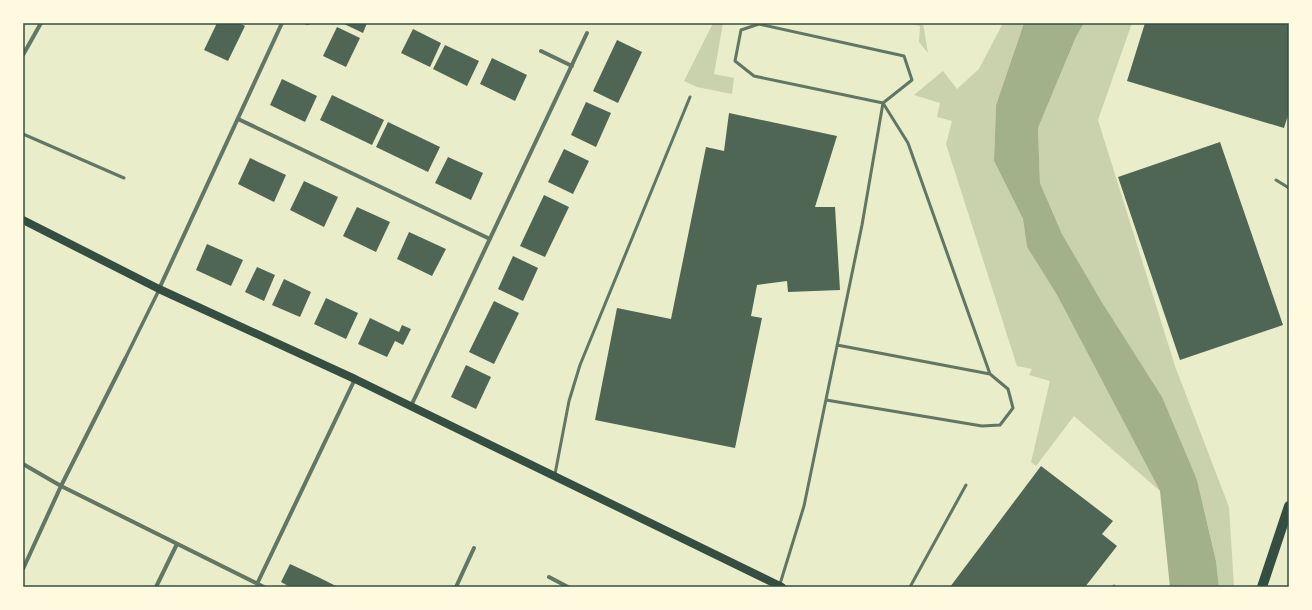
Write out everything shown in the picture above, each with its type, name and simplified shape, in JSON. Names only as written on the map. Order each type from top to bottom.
[{"type":"main road","points":[[23,220],[159,289],[355,379],[781,587]]},
{"type":"main road","points":[[1262,587],[1287,518],[1289,506]]},
{"type":"street","points":[[23,55],[41,23]]},
{"type":"street","points":[[23,569],[61,486],[159,289],[282,23]]},
{"type":"street","points":[[411,406],[587,33]]},
{"type":"street","points":[[541,51],[572,66]]},
{"type":"street","points":[[238,119],[490,238]]},
{"type":"street","points":[[258,584],[355,379]]},
{"type":"street","points":[[23,464],[61,486],[264,587]]},
{"type":"street","points":[[156,587],[177,544]]},
{"type":"street","points":[[456,587],[474,548]]},
{"type":"street","points":[[549,577],[568,587]]},
{"type":"lane","points":[[781,587],[804,506],[862,225],[883,103],[912,80],[904,56],[759,24],[741,30],[735,61],[754,76],[883,103],[908,143],[990,374]]},
{"type":"lane","points":[[554,476],[569,401],[580,365],[690,97]]},
{"type":"lane","points":[[23,134],[124,178]]},
{"type":"lane","points":[[1276,180],[1289,188]]},
{"type":"lane","points":[[826,400],[982,426],[1000,425],[1013,408],[1008,389],[990,374],[837,345]]},
{"type":"lane","points":[[910,587],[966,484]]},
{"type":"shaded area","points":[[713,23],[723,23],[714,74],[734,78],[732,94],[697,87],[684,81]]},
{"type":"shaded area","points":[[908,23],[923,23],[928,53],[919,42],[920,26]]},
{"type":"shaded area","points":[[1003,23],[1024,23],[996,105],[994,161],[1023,219],[1027,247],[1057,295],[1160,491],[1074,416],[1036,466],[1031,462],[1050,381],[1029,375],[1032,369],[1017,366],[946,144],[952,121],[937,117],[940,103],[914,95],[943,71],[957,89],[979,69]]},
{"type":"shaded area","points":[[1024,23],[1084,23],[1076,37],[1038,128],[1040,183],[1062,234],[1103,304],[1162,397],[1197,480],[1216,561],[1219,587],[1170,587],[1160,491],[1057,295],[1027,247],[1023,219],[994,161],[996,105]]},
{"type":"shaded area","points":[[1084,23],[1132,23],[1098,120],[1175,366],[1229,507],[1234,587],[1219,587],[1216,561],[1197,480],[1103,304],[1062,234],[1040,183],[1038,128],[1076,37]]},
{"type":"building","points":[[217,23],[239,23],[245,26],[228,61],[204,50]]},
{"type":"building","points":[[342,23],[367,23],[363,33]]},
{"type":"building","points":[[1145,23],[1289,23],[1289,112],[1284,128],[1127,81]]},
{"type":"building","points":[[337,27],[360,38],[346,67],[323,56]]},
{"type":"building","points":[[413,29],[441,43],[430,67],[401,53]]},
{"type":"building","points":[[617,40],[642,52],[618,103],[593,91]]},
{"type":"building","points":[[445,45],[479,61],[467,86],[433,69]]},
{"type":"building","points":[[492,58],[527,75],[515,101],[480,84]]},
{"type":"building","points":[[282,79],[317,96],[305,122],[270,105]]},
{"type":"building","points":[[332,95],[384,120],[372,145],[320,120]]},
{"type":"building","points":[[586,102],[611,113],[596,147],[571,135]]},
{"type":"building","points":[[729,113],[837,136],[815,207],[835,207],[840,290],[788,292],[787,281],[757,285],[751,316],[762,318],[735,448],[595,420],[617,308],[671,319],[706,147],[724,151]]},
{"type":"building","points":[[388,122],[440,147],[428,172],[376,147]]},
{"type":"building","points":[[1220,142],[1283,325],[1180,360],[1118,177]]},
{"type":"building","points":[[564,149],[589,161],[573,194],[548,182]]},
{"type":"building","points":[[448,157],[483,173],[471,200],[435,183]]},
{"type":"building","points":[[250,158],[286,175],[274,202],[238,184]]},
{"type":"building","points":[[304,181],[338,197],[324,227],[290,210]]},
{"type":"building","points":[[544,195],[569,207],[545,257],[520,246]]},
{"type":"building","points":[[357,207],[390,222],[376,252],[343,236]]},
{"type":"building","points":[[409,232],[446,249],[432,276],[397,259]]},
{"type":"building","points":[[207,244],[243,260],[231,286],[196,270]]},
{"type":"building","points":[[513,256],[538,268],[523,301],[498,289]]},
{"type":"building","points":[[257,267],[275,275],[264,301],[245,292]]},
{"type":"building","points":[[284,279],[311,292],[300,317],[272,305]]},
{"type":"building","points":[[326,298],[358,313],[346,339],[314,324]]},
{"type":"building","points":[[494,301],[519,313],[494,364],[469,352]]},
{"type":"building","points":[[370,318],[399,332],[402,325],[411,329],[403,345],[395,341],[387,357],[358,344]]},
{"type":"building","points":[[466,365],[491,377],[476,409],[451,397]]},
{"type":"building","points":[[1041,466],[1113,521],[1102,534],[1117,546],[1085,587],[950,587]]},
{"type":"building","points":[[290,564],[338,587],[290,587],[281,582]]}]
